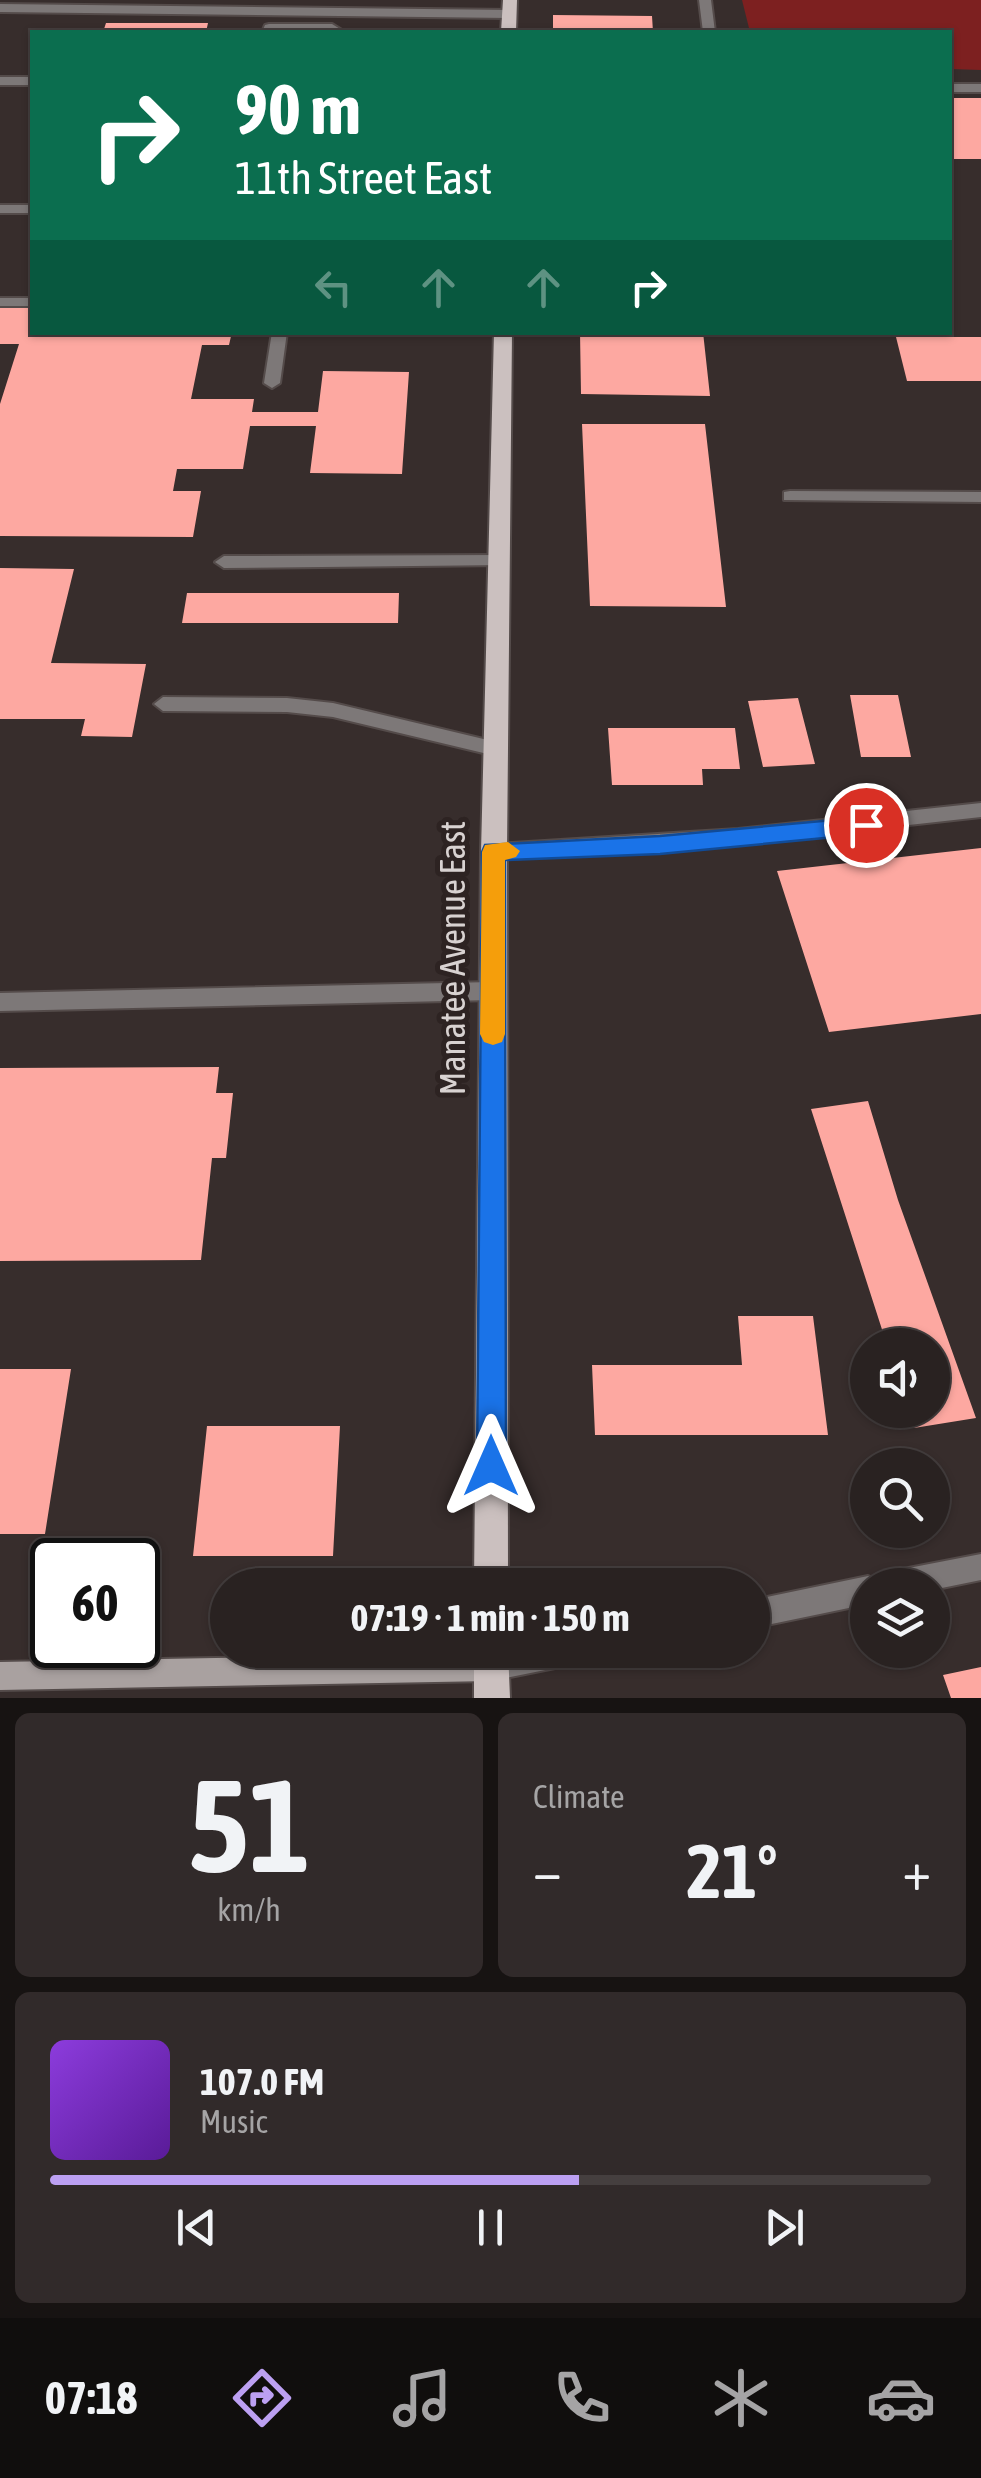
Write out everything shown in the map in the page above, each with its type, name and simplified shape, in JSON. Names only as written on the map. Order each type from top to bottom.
[{"type":"main road","name":"Manatee Avenue East","points":[[491,1568],[494,852],[503,335]]},
{"type":"street","points":[[704,0],[709,30]]},
{"type":"street","points":[[0,8],[64,4],[258,4],[335,12],[510,7]]},
{"type":"street","points":[[268,30],[335,30],[335,12]]},
{"type":"street","points":[[0,81],[30,81]]},
{"type":"street","points":[[952,88],[981,88]]},
{"type":"street","points":[[0,209],[30,209]]},
{"type":"street","points":[[0,302],[30,302]]},
{"type":"street","points":[[272,383],[280,335]]},
{"type":"street","points":[[790,496],[981,497]]},
{"type":"street","points":[[224,562],[499,562]]},
{"type":"street","points":[[163,704],[288,705],[333,710],[496,748]]},
{"type":"street","points":[[494,852],[660,845],[828,830],[981,810]]},
{"type":"street","points":[[0,1002],[493,991]]},
{"type":"street","points":[[950,1573],[981,1567]]},
{"type":"street","points":[[770,1610],[850,1594]]},
{"type":"street","points":[[0,1676],[491,1672]]},
{"type":"shaded area","points":[[742,0],[981,0],[981,70],[952,69],[952,30],[750,30]]},
{"type":"building","points":[[553,15],[652,16],[653,30],[553,30]]},
{"type":"building","points":[[106,23],[208,23],[206,30],[104,30]]},
{"type":"building","points":[[952,98],[981,98],[981,159],[952,159]]},
{"type":"building","points":[[0,308],[30,308],[30,335],[231,335],[229,345],[202,345],[191,399],[254,399],[252,412],[318,412],[323,371],[409,372],[402,474],[310,473],[316,426],[250,426],[243,469],[177,469],[173,491],[201,491],[193,537],[0,536],[0,404],[19,344],[0,344]]},
{"type":"building","points":[[580,335],[703,335],[710,396],[581,394]]},
{"type":"building","points":[[896,337],[981,337],[981,381],[907,381]]},
{"type":"building","points":[[582,424],[705,424],[726,607],[590,606]]},
{"type":"building","points":[[0,568],[74,569],[51,663],[146,664],[132,737],[81,736],[85,719],[0,719]]},
{"type":"building","points":[[187,593],[399,593],[398,623],[182,623]]},
{"type":"building","points":[[850,695],[898,695],[911,757],[861,757]]},
{"type":"building","points":[[798,698],[815,764],[763,767],[748,701]]},
{"type":"building","points":[[608,728],[735,728],[740,769],[702,769],[703,785],[612,785]]},
{"type":"building","points":[[981,848],[981,1014],[829,1032],[777,871]]},
{"type":"building","points":[[219,1067],[216,1093],[233,1093],[226,1158],[212,1158],[201,1260],[0,1261],[0,1068]]},
{"type":"building","points":[[868,1101],[944,1328],[882,1328],[811,1109]]},
{"type":"building","points":[[738,1316],[813,1316],[828,1435],[595,1435],[592,1365],[742,1365]]},
{"type":"building","points":[[950,1345],[976,1418],[950,1422]]},
{"type":"building","points":[[0,1369],[71,1369],[45,1534],[0,1534]]},
{"type":"building","points":[[207,1426],[340,1426],[333,1556],[193,1556]]},
{"type":"building","points":[[981,1667],[981,1698],[951,1698],[943,1675]]},
{"type":"slow traffic","points":[[493,1034],[494,852],[508,851]]},
{"type":"route","points":[[491,1466],[494,852],[660,845],[866,825]]}]
